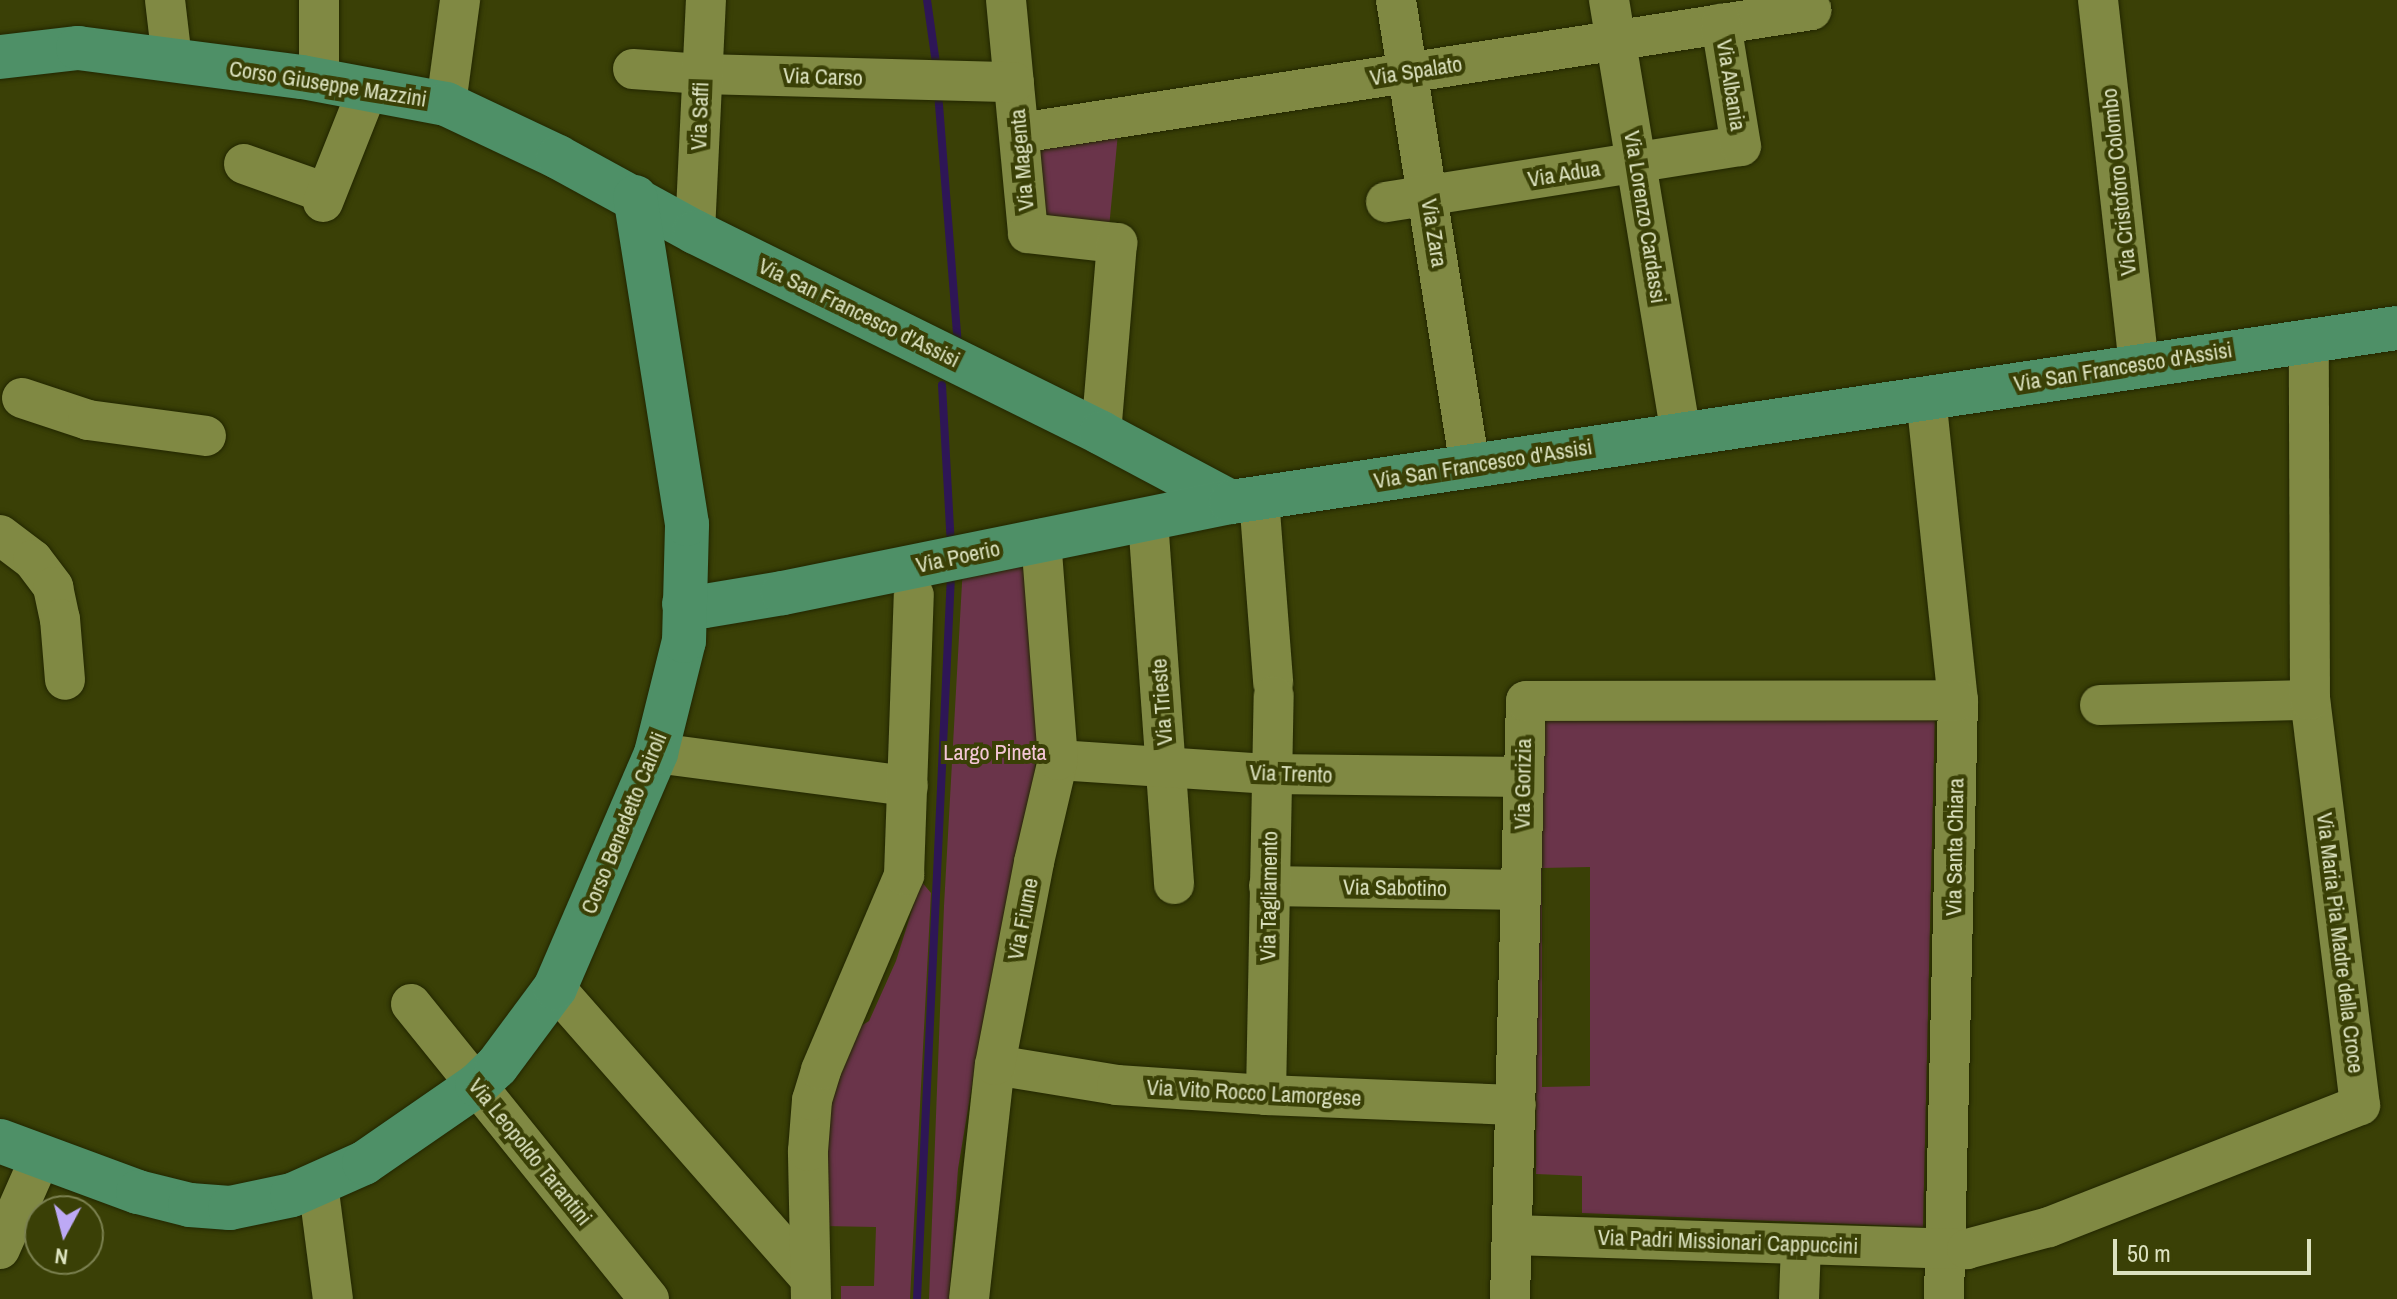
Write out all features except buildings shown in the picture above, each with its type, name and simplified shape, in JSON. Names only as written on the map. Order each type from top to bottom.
[{"type":"main road","name":"Corso Giuseppe Mazzini","points":[[0,57],[78,48],[319,80],[446,104],[635,197]]},
{"type":"main road","name":"Via San Francesco d'Assisi","points":[[635,197],[695,232],[1101,433],[1245,500],[2397,328]]},
{"type":"main road","name":"Corso Benedetto Cairoli","points":[[0,1141],[138,1192],[209,1207],[252,1205],[292,1195],[364,1163],[477,1085],[497,1066],[555,988],[656,753],[680,663],[687,524],[635,197]]},
{"type":"main road","name":"Via Poerio","points":[[684,604],[705,606],[783,593],[1245,500]]},
{"type":"street","points":[[165,0],[172,60]]},
{"type":"street","points":[[319,0],[319,80]]},
{"type":"street","name":"Via Saffi","points":[[695,232],[706,0]]},
{"type":"street","name":"Via Magenta","points":[[1006,0],[1028,233],[1117,243],[1101,433]]},
{"type":"street","name":"Via Zara","points":[[1396,0],[1470,467]]},
{"type":"street","name":"Via Lorenzo Cardassi","points":[[1609,0],[1681,434]]},
{"type":"street","points":[[2098,0],[2105,0]]},
{"type":"street","name":"Via Cristoforo Colombo","points":[[2098,0],[2139,365]]},
{"type":"street","points":[[446,104],[466,1]]},
{"type":"street","name":"Via Spalato","points":[[1020,133],[1812,10]]},
{"type":"street","name":"Via Albania","points":[[1721,24],[1741,146]]},
{"type":"street","name":"Via Carso","points":[[633,69],[702,74],[1014,82]]},
{"type":"street","points":[[244,164],[324,198],[368,89]]},
{"type":"street","name":"Via Adua","points":[[1386,202],[1741,146]]},
{"type":"street","name":"Via Maria Pia Madre della Croce","points":[[1944,1249],[1967,1249],[2049,1227],[2360,1105],[2310,700],[2309,339]]},
{"type":"street","name":"Via Santa Chiara","points":[[1926,397],[1958,700],[1944,1299]]},
{"type":"street","points":[[22,398],[88,420],[206,436]]},
{"type":"street","name":"Via Tagliamento","points":[[1245,500],[1274,689],[1266,1095]]},
{"type":"street","name":"Via Trieste","points":[[1148,520],[1174,884]]},
{"type":"street","points":[[0,535],[33,560],[53,587],[60,619],[65,680]]},
{"type":"street","name":"Via Fiume","points":[[969,1299],[995,1065],[1034,862],[1058,760],[1041,539]]},
{"type":"street","points":[[810,1289],[808,1151],[812,1100],[821,1070],[904,875],[914,595]]},
{"type":"street","name":"Via Gorizia","points":[[1510,1299],[1526,701],[1958,700]]},
{"type":"street","points":[[2100,705],[2310,700]]},
{"type":"street","points":[[656,753],[908,786]]},
{"type":"street","name":"Via Trento","points":[[1058,760],[1271,774],[1524,777]]},
{"type":"street","name":"Via Sabotino","points":[[1269,886],[1521,890]]},
{"type":"street","points":[[555,988],[810,1289]]},
{"type":"street","name":"Via Leopoldo Tarantini","points":[[411,1004],[649,1299]]},
{"type":"street","name":"Via Vito Rocco Lamorgese","points":[[995,1065],[1117,1085],[1266,1095],[1516,1105]]},
{"type":"street","points":[[0,1249],[41,1156]]},
{"type":"street","points":[[318,1184],[333,1299]]},
{"type":"street","name":"Via Padri Missionari Cappuccini","points":[[1512,1235],[1944,1249]]},
{"type":"street","points":[[1799,1299],[1801,1245]]},
{"type":"green space","points":[[1118,133],[1109,228],[1060,224],[1041,212],[1031,143]]},
{"type":"green space","name":"Largo Pineta","points":[[1029,555],[1037,736],[1030,838],[977,1055],[958,1169],[949,1299],[929,1299],[944,906],[963,565]]},
{"type":"green space","points":[[1935,713],[1923,1227],[1582,1213],[1582,1176],[1536,1174],[1537,714]],"holes":[[[1590,867],[1590,1086],[1542,1087],[1542,868]]]},
{"type":"green space","points":[[921,881],[931,893],[910,1299],[841,1299],[841,1286],[874,1286],[876,1227],[824,1226],[821,1109],[853,1031],[869,1021],[896,961]]},
{"type":"waterway","points":[[927,0],[937,70]]},
{"type":"waterway","points":[[938,92],[958,345]]},
{"type":"waterway","points":[[942,385],[951,547]]},
{"type":"waterway","points":[[917,1299],[951,574]]}]
